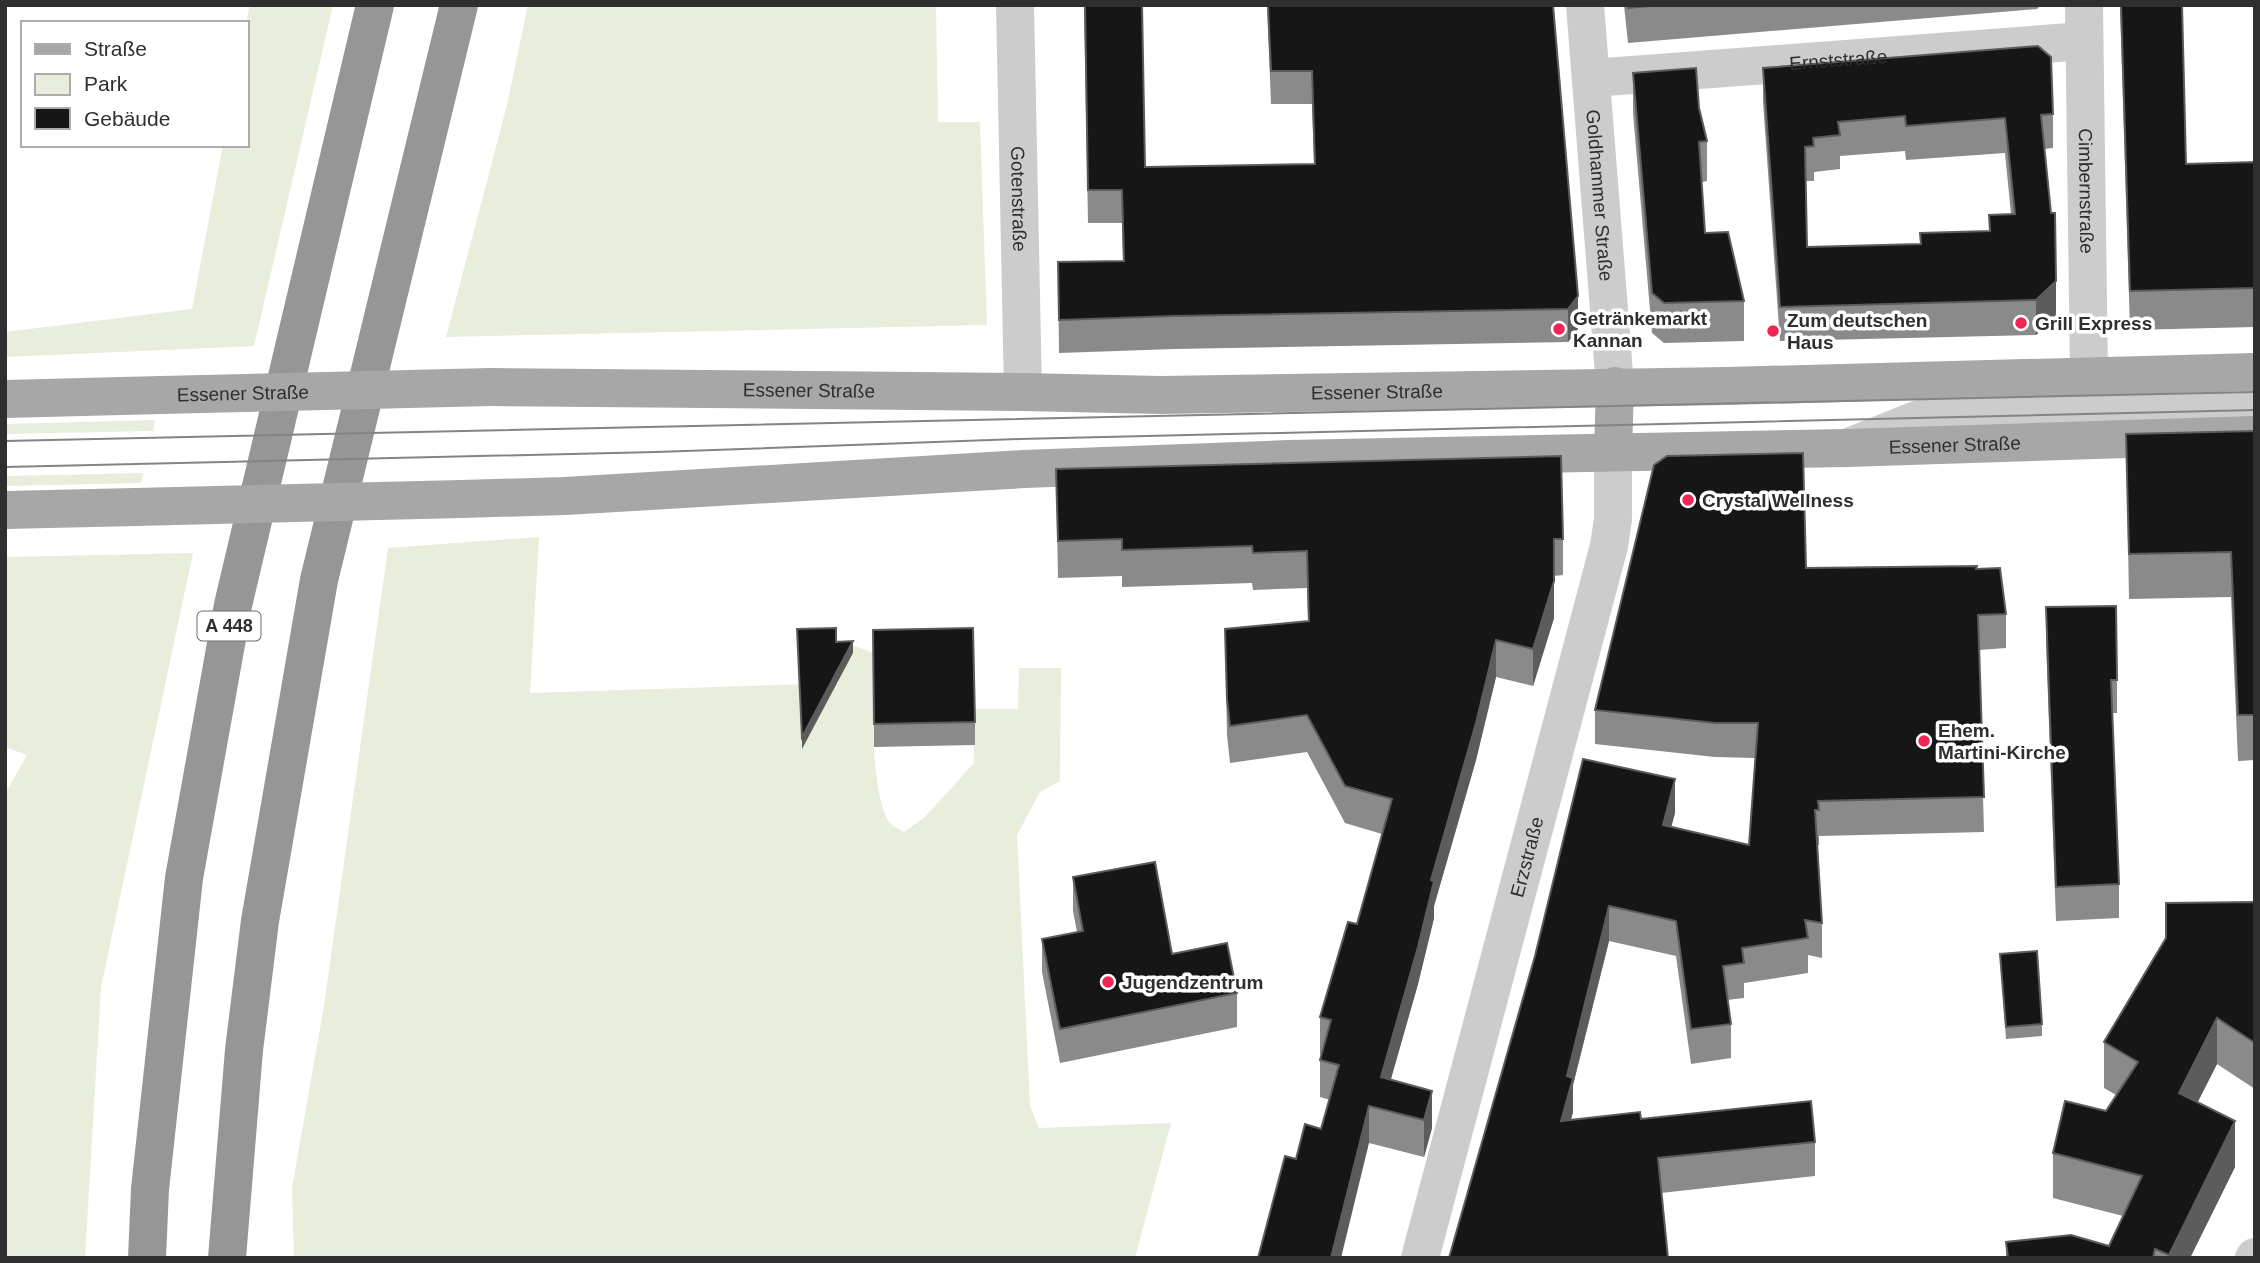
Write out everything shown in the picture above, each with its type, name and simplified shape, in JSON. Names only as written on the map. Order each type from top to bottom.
[{"type":"highway","name":"A 448","points":[[147,1258],[150,1189],[184,878],[233,605],[375,5]]},
{"type":"highway","points":[[227,1258],[244,1050],[260,921],[320,580],[459,5]]},
{"type":"main road","name":"Essener Straße","points":[[5,399],[491,387],[1023,391],[1161,395],[1727,386],[2255,372]]},
{"type":"main road","points":[[1613,452],[1615,386]]},
{"type":"main road","name":"Essener Straße","points":[[5,510],[579,495],[1024,469],[1289,459],[2255,435]]},
{"type":"street","name":"Gotenstraße","points":[[1015,5],[1023,391]]},
{"type":"street","name":"Goldhammer Straße","points":[[1586,5],[1615,386]]},
{"type":"street","name":"Ernststraße","points":[[1592,78],[2084,23]]},
{"type":"street","name":"Cimbernstraße","points":[[2084,23],[2089,376]]},
{"type":"street","points":[[2182,374],[2236,392],[2255,392]]},
{"type":"street","points":[[1847,447],[1919,419],[2255,411]]},
{"type":"street","name":"Erzstraße","points":[[1420,1258],[1609,546],[1613,519],[1613,452]]},
{"type":"green space","points":[[250,5],[333,5],[254,346],[5,357],[5,332],[192,309],[223,147],[248,147],[246,21]]},
{"type":"green space","points":[[528,5],[936,5],[938,122],[980,122],[987,325],[446,337],[507,105]]},
{"type":"green space","points":[[155,420],[153,431],[5,434],[5,424]]},
{"type":"green space","points":[[143,473],[141,483],[5,486],[5,476]]},
{"type":"green space","points":[[539,537],[530,693],[839,683],[836,639],[873,653],[873,716],[878,790],[890,823],[904,832],[925,817],[974,763],[974,709],[1018,709],[1019,668],[1061,668],[1060,781],[1040,792],[1017,835],[1030,1106],[1039,1128],[1171,1123],[1135,1258],[294,1258],[292,1188],[324,1006],[388,548]]},
{"type":"green space","points":[[193,553],[101,987],[85,1258],[5,1258],[5,794],[27,755],[5,747],[5,557]]},
{"type":"building","points":[[1085,5],[1142,5],[1145,167],[1315,164],[1312,71],[1271,71],[1268,5],[1553,5],[1578,296],[1568,309],[1059,320],[1058,262],[1124,261],[1122,190],[1088,190]]},
{"type":"building","points":[[1628,5],[1662,5],[1628,8]]},
{"type":"building","points":[[2121,5],[2182,5],[2186,164],[2255,162],[2255,288],[2130,291]]},
{"type":"building","points":[[2038,46],[2051,57],[2053,114],[2041,115],[2051,213],[2055,213],[2056,281],[2036,300],[1780,307],[1763,68]],"holes":[[[1905,116],[1906,126],[2005,118],[2015,214],[1989,215],[1990,231],[1920,233],[1921,244],[1807,247],[1805,147],[1814,146],[1813,138],[1840,135],[1838,122]]]},
{"type":"building","points":[[1696,68],[1699,108],[1707,141],[1699,142],[1705,233],[1728,232],[1744,301],[1664,303],[1652,293],[1633,73]]},
{"type":"building","points":[[2255,431],[2255,715],[2238,715],[2231,552],[2129,554],[2126,434]]},
{"type":"building","points":[[1803,453],[1806,568],[2000,568],[2006,614],[1978,615],[1984,797],[1818,801],[1819,810],[1815,810],[1822,923],[1805,920],[1808,938],[1742,948],[1744,963],[1723,966],[1731,1024],[1691,1029],[1676,921],[1609,906],[1567,1076],[1573,1078],[1561,1121],[1640,1112],[1641,1119],[1811,1101],[1815,1142],[1658,1158],[1668,1258],[1449,1258],[1535,956],[1583,759],[1675,779],[1663,825],[1749,845],[1758,723],[1715,723],[1595,710],[1654,465],[1667,456]]},
{"type":"building","points":[[1561,456],[1563,539],[1554,539],[1554,581],[1533,649],[1496,640],[1476,723],[1431,880],[1434,881],[1418,947],[1381,1077],[1432,1091],[1424,1120],[1369,1106],[1331,1258],[1258,1258],[1285,1156],[1296,1159],[1305,1124],[1321,1129],[1339,1065],[1320,1060],[1331,1020],[1320,1017],[1348,922],[1357,924],[1392,799],[1345,786],[1307,715],[1230,726],[1225,629],[1309,621],[1307,551],[1253,553],[1252,546],[1122,550],[1122,539],[1058,541],[1056,469]]},
{"type":"building","points":[[2116,606],[2117,680],[2111,680],[2119,884],[2056,887],[2046,607]]},
{"type":"building","points":[[836,628],[836,642],[853,641],[802,737],[797,629]]},
{"type":"building","points":[[973,628],[975,722],[874,724],[873,630]]},
{"type":"building","name":"Jugendzentrum","points":[[1155,862],[1172,954],[1227,943],[1237,993],[1060,1029],[1042,939],[1083,931],[1073,877]]},
{"type":"building","points":[[2255,902],[2255,1043],[2217,1018],[2179,1093],[2235,1121],[2169,1255],[2155,1249],[2153,1258],[2008,1258],[2006,1242],[2071,1235],[2109,1246],[2142,1176],[2053,1153],[2065,1101],[2106,1111],[2138,1062],[2104,1042],[2166,938],[2166,903]]},
{"type":"building","points":[[2037,951],[2042,1024],[2006,1027],[2000,954]]},
{"type":"tram line","points":[[5,441],[2255,392]]},
{"type":"tram line","points":[[5,467],[656,452],[1020,439],[2255,410]]},
{"type":"place","name":"Grill Express","points":[[2021,323]]},
{"type":"place","name":"Getränkemarkt Kannan","points":[[1559,329]]},
{"type":"place","name":"Zum deutschen Haus","points":[[1773,331]]},
{"type":"place","name":"Crystal Wellness","points":[[1688,500]]},
{"type":"place","name":"Ehem. Martini-Kirche","points":[[1924,741]]},
{"type":"place","name":"Jugendzentrum","points":[[1108,982]]}]
